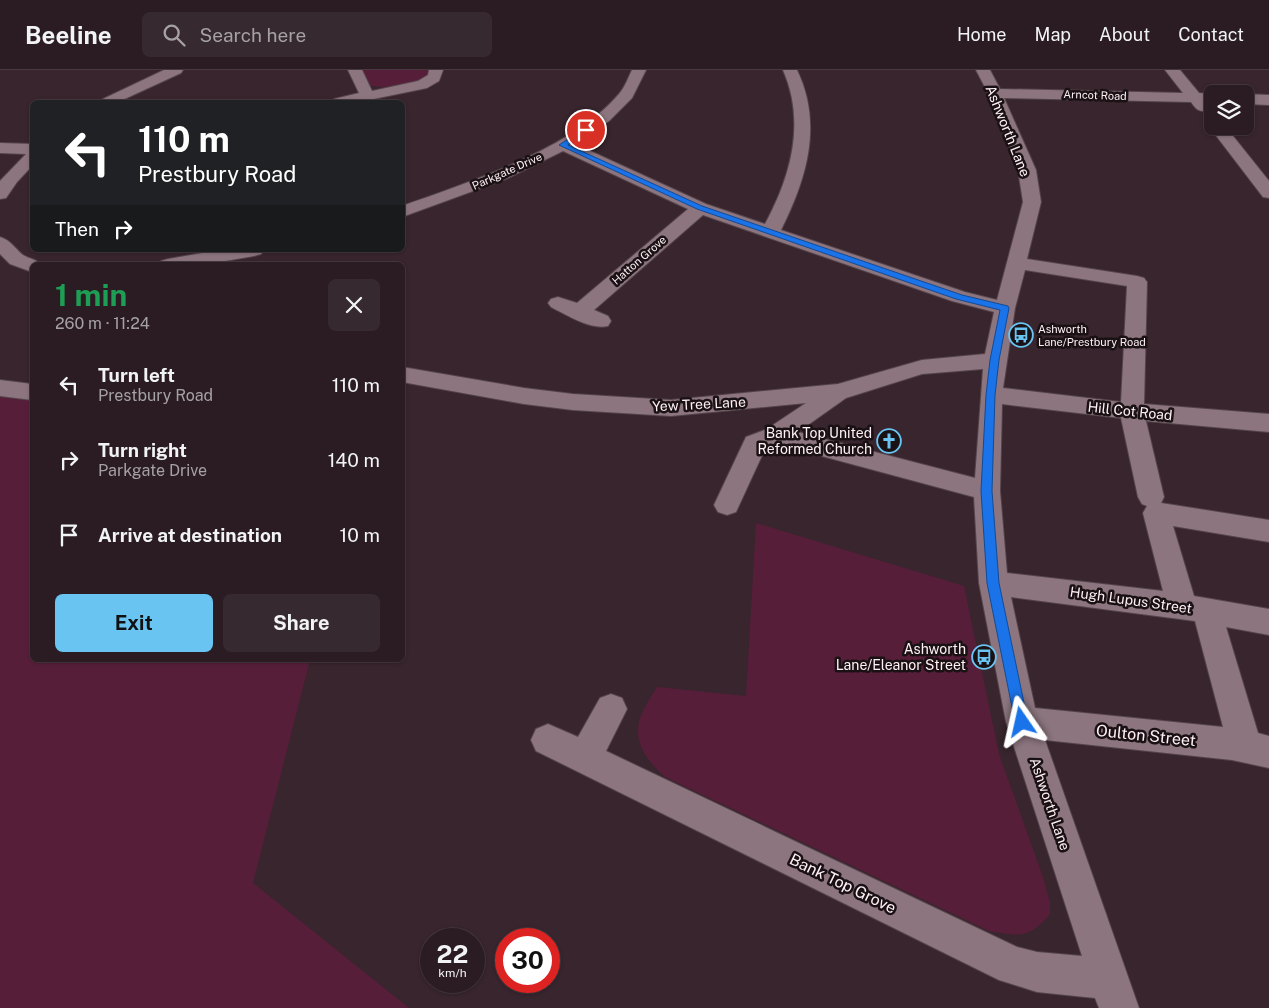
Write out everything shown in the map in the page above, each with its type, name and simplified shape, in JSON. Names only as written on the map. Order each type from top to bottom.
[{"type":"street","points":[[112,100],[176,70]]},
{"type":"street","points":[[355,70],[367,95]]},
{"type":"street","points":[[347,100],[422,85],[431,81],[436,76],[436,70]]},
{"type":"street","name":"Parkgate Drive","points":[[405,211],[503,174],[563,145],[611,112],[627,96],[637,79],[639,70]]},
{"type":"street","points":[[770,232],[783,210],[803,137],[800,96],[790,70]]},
{"type":"street","points":[[1172,70],[1204,110]]},
{"type":"street","name":"Arncot Road","points":[[989,81],[1204,98]]},
{"type":"street","name":"Ashworth Lane","points":[[989,81],[1027,170],[1032,202],[994,360],[987,491],[993,583],[1022,722],[1114,994]]},
{"type":"street","points":[[1254,99],[1269,100]]},
{"type":"street","points":[[1224,135],[1269,192]]},
{"type":"street","points":[[563,145],[700,208],[959,297],[1005,308]]},
{"type":"street","points":[[0,148],[30,149]]},
{"type":"street","points":[[0,194],[10,179],[30,159]]},
{"type":"street","name":"Hatton Grove","points":[[578,312],[700,208]]},
{"type":"street","points":[[0,243],[17,260],[30,265]]},
{"type":"street","points":[[185,262],[243,252]]},
{"type":"street","points":[[1017,263],[1137,282],[1132,412],[1151,497]]},
{"type":"street","points":[[558,303],[600,320]]},
{"type":"street","name":"Yew Tree Lane","points":[[405,375],[524,396],[573,402],[671,408],[840,392],[922,367],[994,360]]},
{"type":"street","points":[[0,388],[30,392]]},
{"type":"street","points":[[727,505],[755,443],[776,435],[840,392]]},
{"type":"street","name":"Hill Cot Road","points":[[991,395],[1132,412],[1269,424]]},
{"type":"street","points":[[776,435],[987,491]]},
{"type":"street","points":[[1257,749],[1194,608],[1156,513],[1269,531]]},
{"type":"street","name":"Hugh Lupus Street","points":[[993,583],[1194,608],[1269,622]]},
{"type":"street","points":[[585,758],[611,710]]},
{"type":"street","name":"Oulton Street","points":[[1022,722],[1257,749]]},
{"type":"street","name":"Bank Top Grove","points":[[548,740],[1013,966],[1114,994]]},
{"type":"shaded area","points":[[362,70],[428,70],[429,72],[426,77],[412,84],[384,87],[370,85]]},
{"type":"shaded area","points":[[0,386],[30,392],[30,662],[309,662],[253,883],[409,1008],[0,1008]]},
{"type":"shaded area","points":[[756,523],[964,586],[999,754],[1044,880],[1050,903],[1050,914],[1035,928],[1029,932],[1016,935],[989,931],[665,777],[648,759],[639,738],[639,722],[657,687],[746,696]]},
{"type":"place","name":"Ashworth Lane/Prestbury Road","points":[[1021,335]]},
{"type":"place","name":"Bank Top United Reformed Church","points":[[889,441]]},
{"type":"place","name":"Ashworth Lane/Eleanor Street","points":[[984,657]]},
{"type":"route","points":[[586,130],[563,145],[700,208],[959,297],[1005,308],[994,360],[987,491],[993,583],[1022,722]]}]
